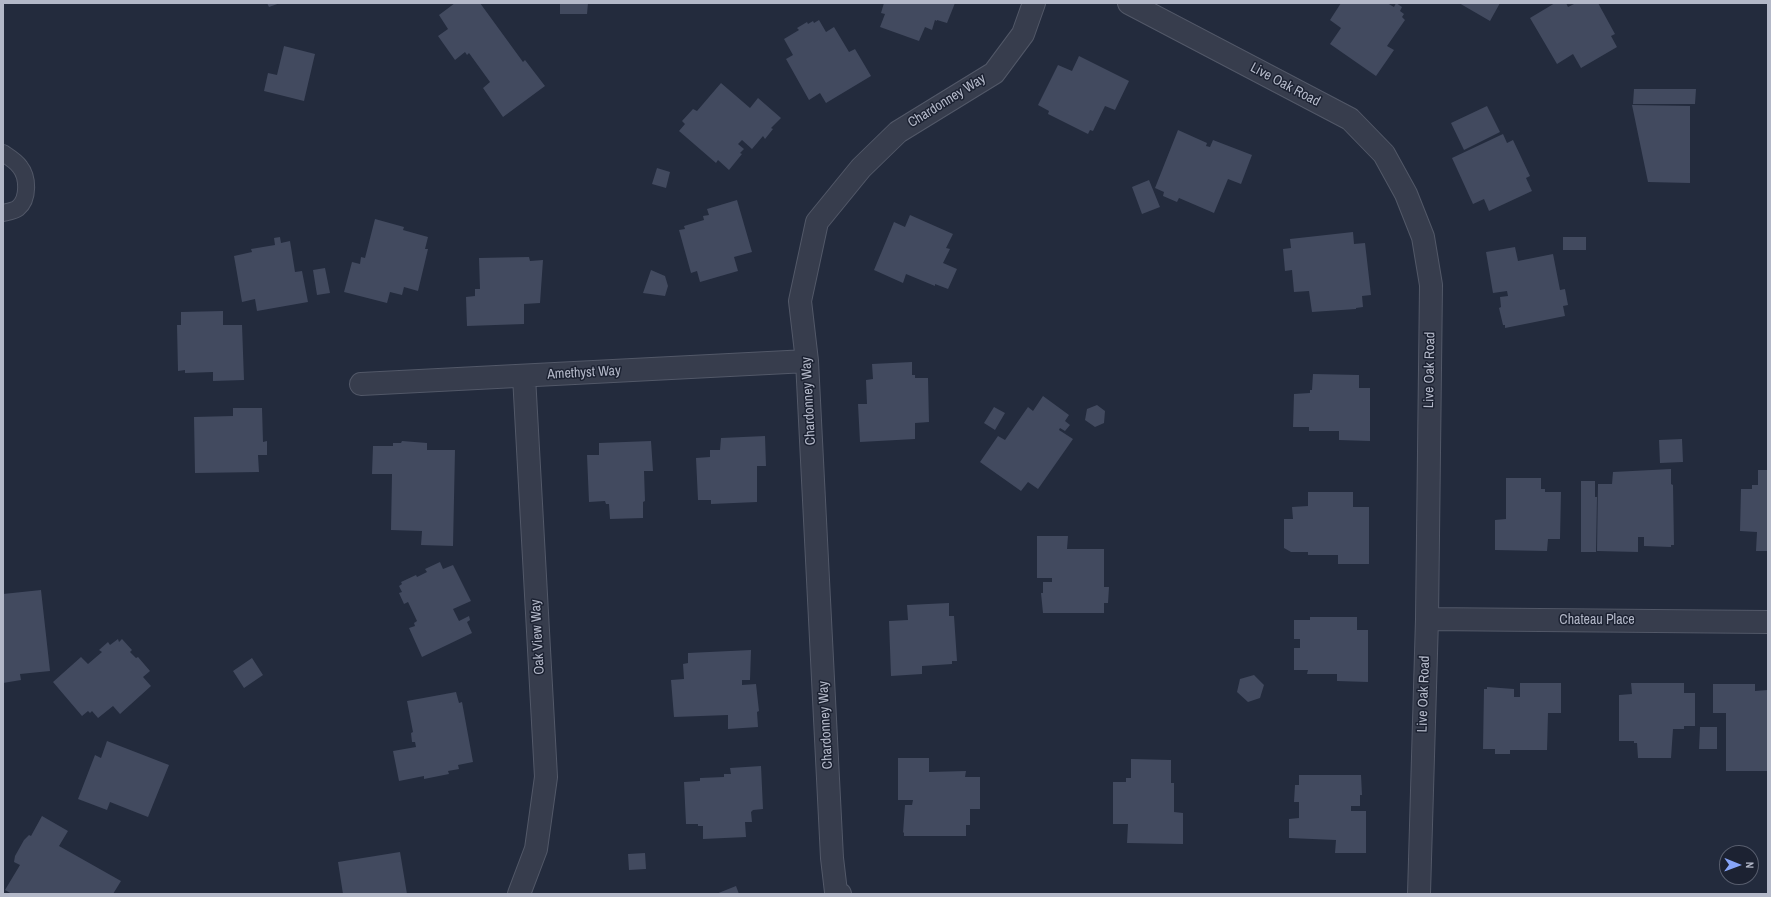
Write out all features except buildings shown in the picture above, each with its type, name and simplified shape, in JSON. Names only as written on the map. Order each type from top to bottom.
[{"type":"street","name":"Chardonney Way","points":[[840,894],[836,892],[832,858],[807,361],[800,301],[817,222],[861,168],[898,132],[994,72],[1023,34],[1034,3]]},
{"type":"street","name":"Live Oak Road","points":[[1129,3],[1350,119],[1384,154],[1406,194],[1422,237],[1431,285],[1427,619],[1419,894]]},
{"type":"street","name":"Amethyst Way","points":[[361,384],[807,361]]},
{"type":"street","name":"Oak View Way","points":[[519,894],[536,849],[546,777],[524,376]]},
{"type":"street","name":"Chateau Place","points":[[1427,619],[1768,622]]},
{"type":"lane","points":[[3,153],[21,167],[26,178],[24,199],[18,208],[3,213]]}]
